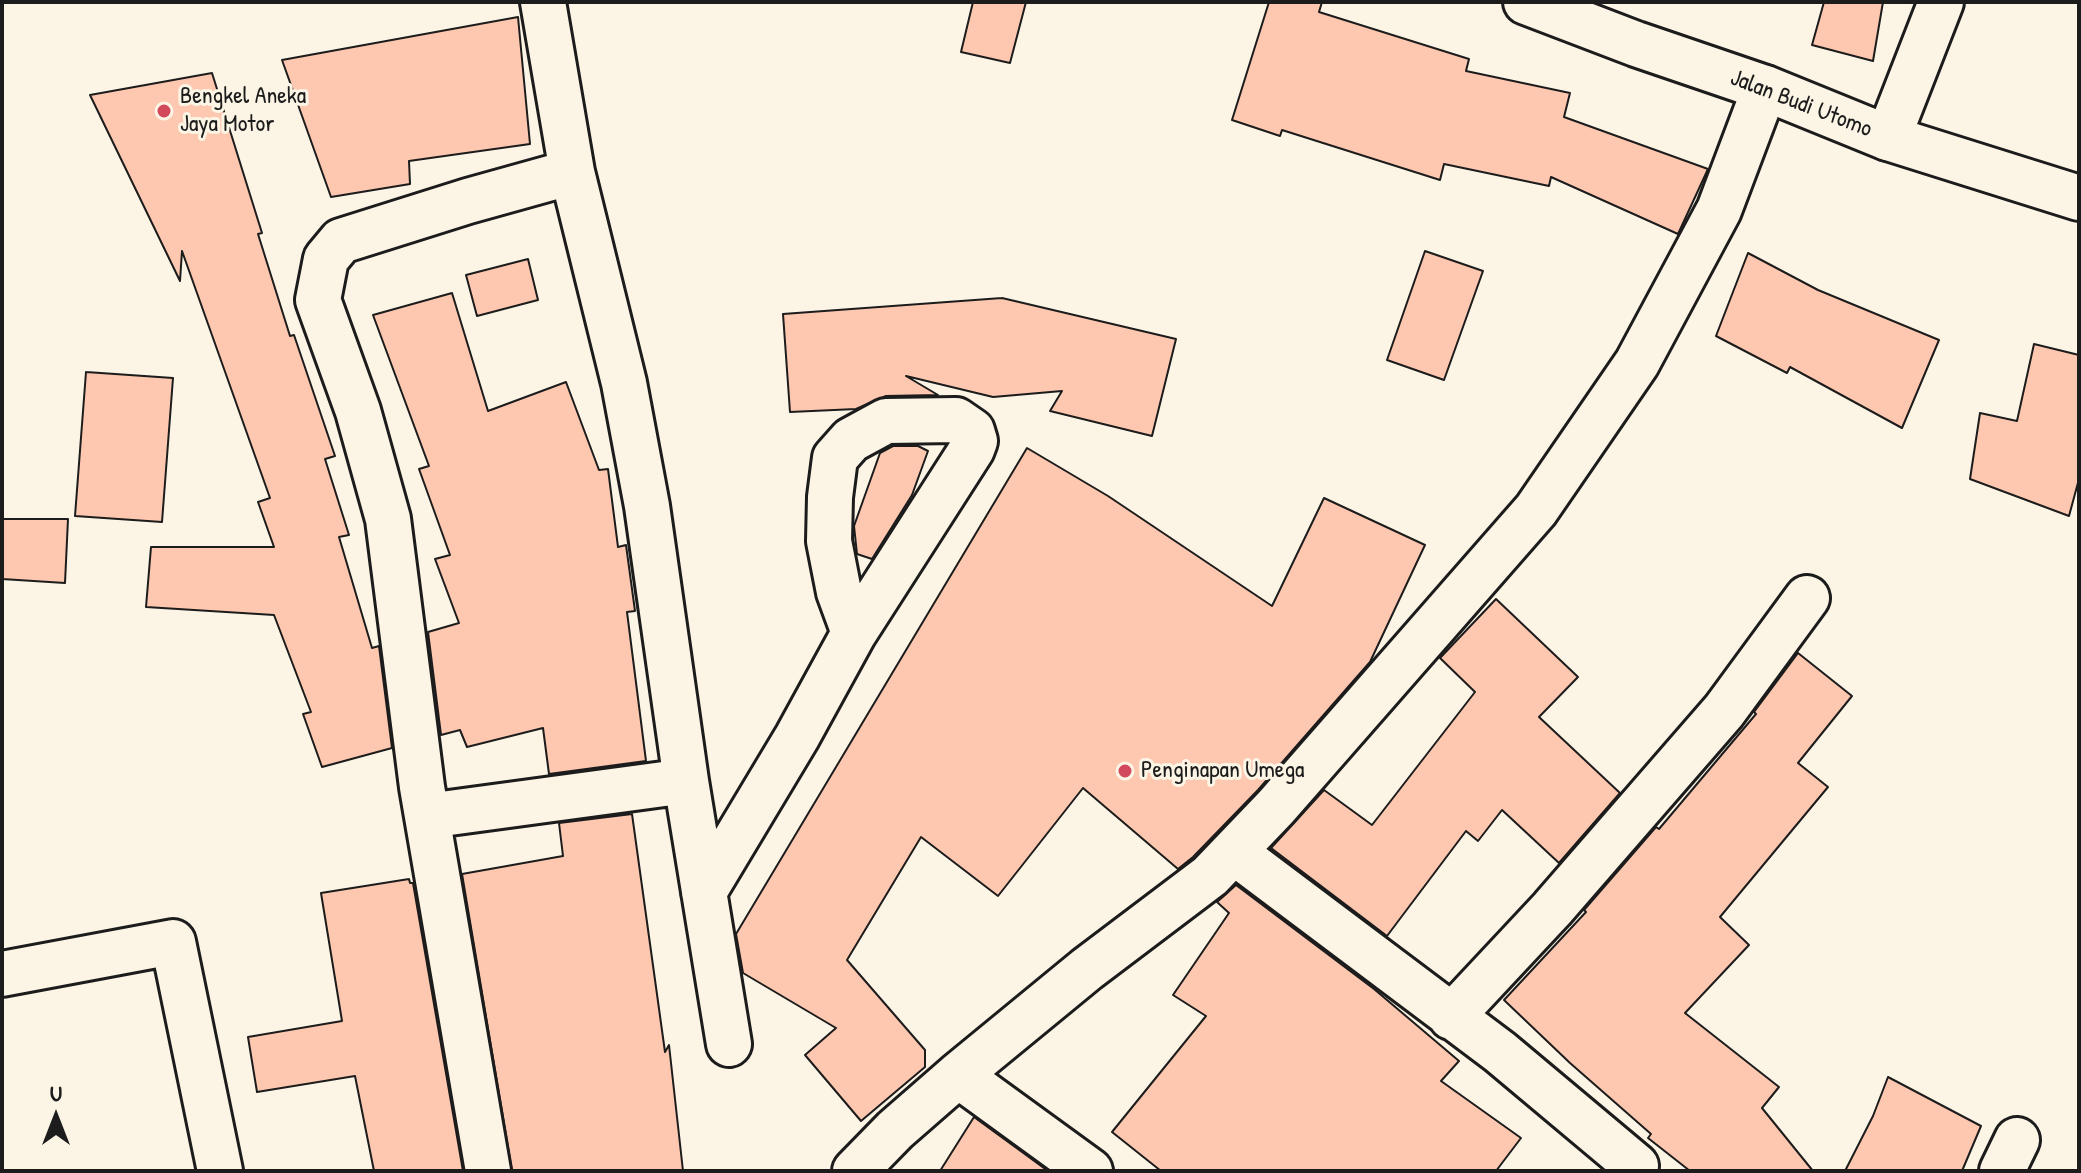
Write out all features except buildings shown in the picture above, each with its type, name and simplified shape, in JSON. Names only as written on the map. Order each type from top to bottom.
[{"type":"street","points":[[543,2],[572,172],[624,383],[647,506],[686,781],[729,1044]]},
{"type":"street","points":[[1888,138],[1941,2]]},
{"type":"street","name":"Jalan Budi Utomo","points":[[1533,3],[1636,44],[1765,88],[1888,138],[2079,198]]},
{"type":"street","points":[[855,1171],[895,1130],[958,1075],[1087,969],[1210,876],[1536,510],[1637,363],[1719,210],[1765,88]]},
{"type":"street","points":[[488,1171],[427,816],[388,519],[358,411],[318,300],[326,259],[341,241],[572,172]]},
{"type":"street","points":[[704,892],[789,751],[854,633],[972,449],[975,441],[972,431],[956,420],[886,421],[851,440],[835,458],[829,541],[839,592],[854,633]]},
{"type":"street","points":[[1451,1017],[1552,909],[1724,711],[1807,598]]},
{"type":"street","points":[[427,816],[686,781]]},
{"type":"street","points":[[1234,852],[1500,1052],[1636,1166]]},
{"type":"street","points":[[2,974],[173,942],[220,1171]]},
{"type":"street","points":[[958,1075],[1090,1171]]},
{"type":"place","name":"Bengkel Aneka Jaya Motor","points":[[164,111]]},
{"type":"place","name":"Penginapan Umega","points":[[1125,771]]}]
